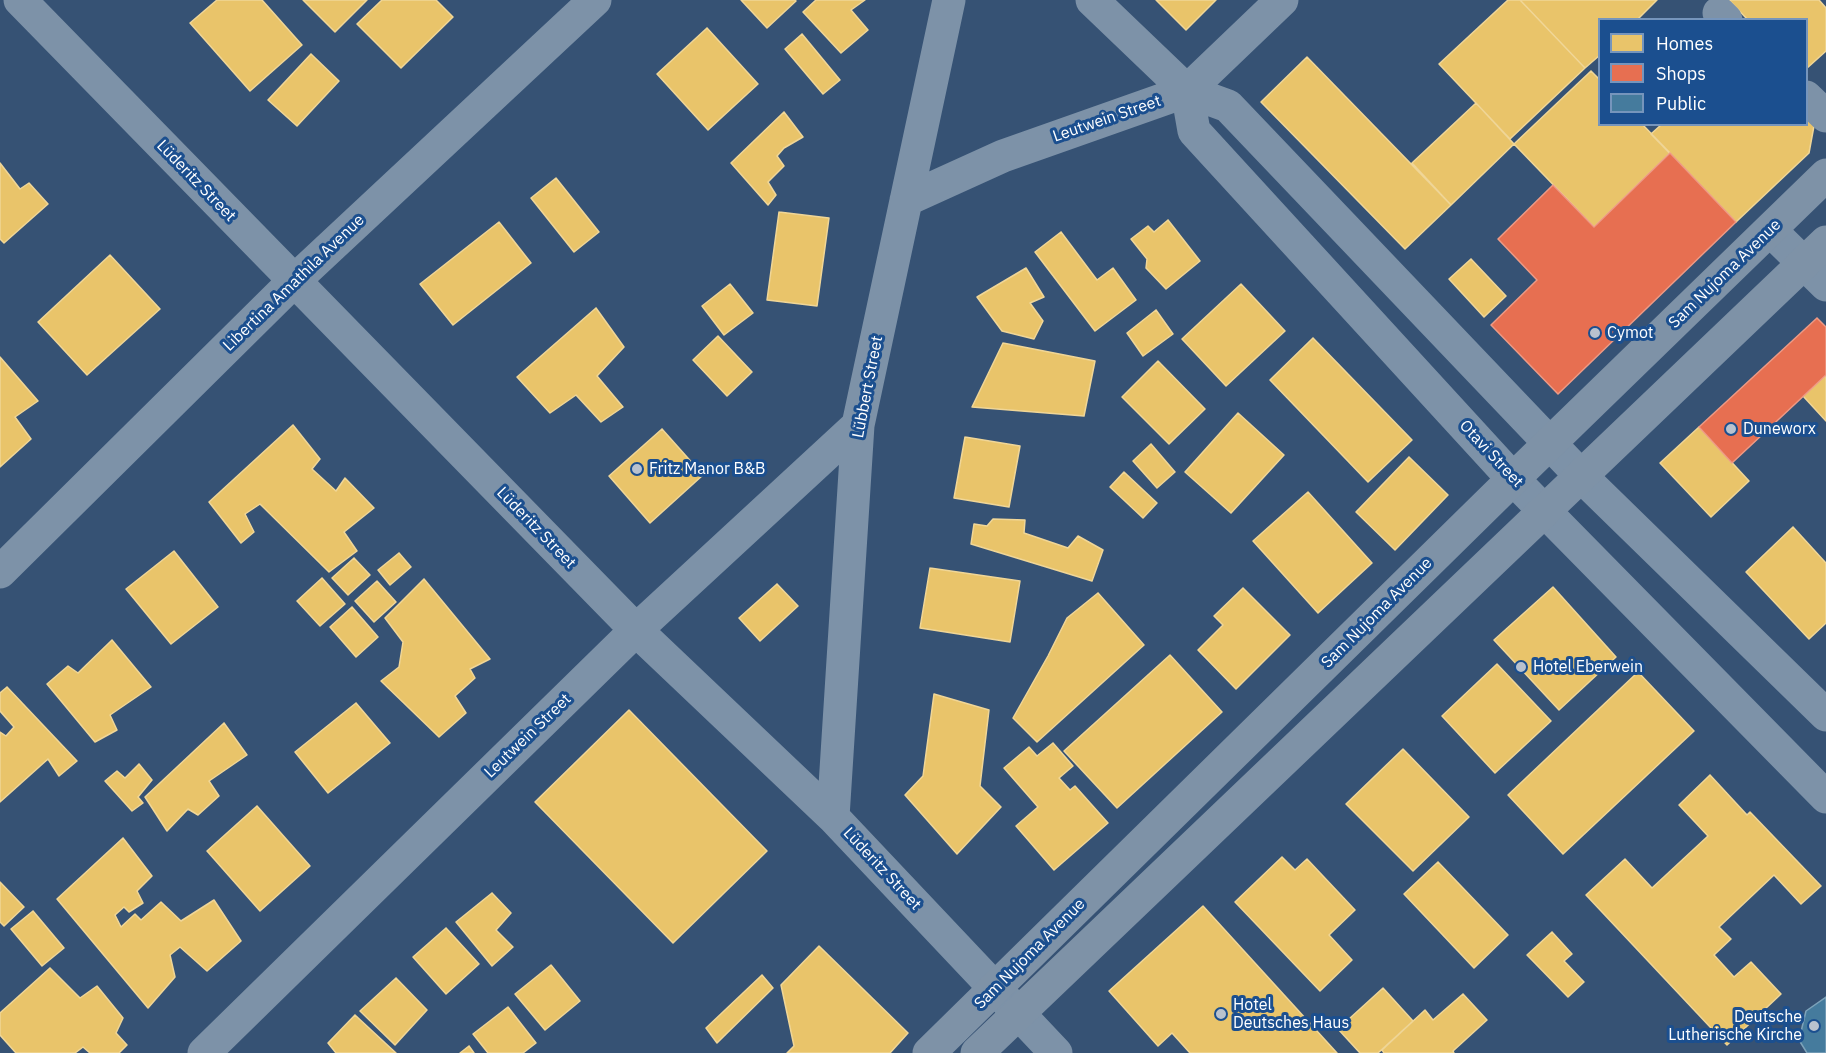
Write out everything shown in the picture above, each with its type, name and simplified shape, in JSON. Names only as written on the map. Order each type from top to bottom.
[{"type":"highway","name":"Sam Nujoma Avenue","points":[[929,1053],[1826,175]]},
{"type":"highway","name":"Sam Nujoma Avenue","points":[[977,1053],[1581,476],[1819,263]]},
{"type":"street","name":"Lüderitz Street","points":[[20,0],[636,630],[832,817],[1056,1053]]},
{"type":"street","name":"Libertina Amathila Avenue","points":[[0,572],[294,281],[595,0]]},
{"type":"street","name":"Lübbert Street","points":[[832,817],[858,425],[949,0]]},
{"type":"street","points":[[1092,0],[1187,91],[1228,106],[1581,476],[1826,715]]},
{"type":"street","name":"Leutwein Street","points":[[906,200],[1003,156],[1187,91],[1282,0]]},
{"type":"street","name":"Otavi Street","points":[[1187,91],[1194,130],[1513,479],[1826,797]]},
{"type":"street","points":[[1808,99],[1826,116]]},
{"type":"street","points":[[1770,230],[1819,263]]},
{"type":"street","name":"Leutwein Street","points":[[204,1053],[636,630],[858,425]]},
{"type":"building: Homes","points":[[217,0],[262,0],[302,45],[250,91],[190,23]]},
{"type":"building: Homes","points":[[303,0],[367,0],[335,32]]},
{"type":"building: Homes","points":[[382,0],[436,0],[453,17],[401,68],[357,24]]},
{"type":"building: Homes","points":[[741,0],[795,0],[796,1],[767,28]]},
{"type":"building: Homes","points":[[816,0],[865,0],[851,10],[868,30],[841,53],[803,12]]},
{"type":"building: Homes","points":[[1156,0],[1216,0],[1186,30]]},
{"type":"building: Homes","points":[[1508,0],[1520,0],[1585,68],[1510,139],[1439,64]]},
{"type":"building: Homes","points":[[1520,0],[1657,0],[1639,18],[1598,18],[1598,57],[1585,68]]},
{"type":"building: Homes","points":[[1729,0],[1819,0],[1826,8],[1826,51],[1808,67],[1808,18],[1746,18]]},
{"type":"building: Homes","points":[[707,28],[758,84],[708,130],[657,74]]},
{"type":"building: Homes","points":[[802,34],[840,80],[823,94],[785,49]]},
{"type":"building: Homes","points":[[311,54],[339,81],[297,126],[268,100]]},
{"type":"building: Homes","points":[[1307,57],[1451,205],[1405,249],[1261,102]]},
{"type":"building: Homes","points":[[1591,71],[1598,78],[1598,126],[1644,126],[1670,153],[1594,227],[1514,144]]},
{"type":"building: Homes","points":[[1476,103],[1514,144],[1451,205],[1412,163]]},
{"type":"building: Homes","points":[[1808,108],[1816,115],[1809,153],[1736,222],[1651,134],[1660,126],[1808,126]]},
{"type":"building: Homes","points":[[784,112],[803,137],[784,148],[777,156],[784,166],[768,182],[776,195],[768,205],[731,163]]},
{"type":"building: Homes","points":[[0,163],[20,189],[29,183],[48,204],[4,243],[0,239]]},
{"type":"building: Homes","points":[[556,178],[599,232],[574,252],[531,198]]},
{"type":"building: Homes","points":[[779,212],[829,218],[817,306],[767,300]]},
{"type":"building: Homes","points":[[1168,220],[1200,261],[1166,289],[1146,268],[1147,259],[1131,239],[1148,226],[1154,232]]},
{"type":"building: Homes","points":[[499,222],[531,263],[453,325],[420,284]]},
{"type":"building: Homes","points":[[1061,232],[1097,280],[1113,268],[1136,300],[1095,331],[1035,252]]},
{"type":"building: Homes","points":[[110,255],[160,309],[87,375],[38,322]]},
{"type":"building: Homes","points":[[1471,259],[1506,296],[1484,317],[1449,279]]},
{"type":"building: Homes","points":[[1026,268],[1044,297],[1030,303],[1043,321],[1034,339],[1002,331],[977,297]]},
{"type":"building: Homes","points":[[730,284],[753,313],[724,335],[702,306]]},
{"type":"building: Homes","points":[[1241,284],[1285,331],[1226,386],[1182,339]]},
{"type":"building: Homes","points":[[596,308],[624,347],[597,376],[623,407],[601,422],[576,395],[550,413],[517,377]]},
{"type":"building: Homes","points":[[1156,310],[1173,334],[1143,356],[1127,333]]},
{"type":"building: Homes","points":[[718,336],[752,372],[727,396],[693,360]]},
{"type":"building: Homes","points":[[1313,338],[1412,440],[1368,482],[1270,380]]},
{"type":"building: Homes","points":[[1003,343],[1095,361],[1084,416],[972,407]]},
{"type":"building: Homes","points":[[0,357],[38,401],[15,417],[31,439],[0,467]]},
{"type":"building: Homes","points":[[1158,361],[1205,409],[1169,444],[1122,397]]},
{"type":"building: Homes","points":[[1826,375],[1826,421],[1803,396]]},
{"type":"building: Homes","points":[[1238,413],[1284,455],[1231,513],[1185,472]]},
{"type":"building: Homes","points":[[293,425],[320,459],[312,469],[336,491],[345,478],[374,508],[344,532],[357,551],[329,572],[260,504],[245,514],[254,532],[241,543],[209,502]]},
{"type":"building: Homes","points":[[1699,427],[1749,481],[1711,517],[1660,463]]},
{"type":"building: Homes","points":[[662,429],[703,475],[650,523],[609,476]]},
{"type":"building: Homes","points":[[965,437],[1020,446],[1009,507],[954,498]]},
{"type":"building: Homes","points":[[1151,444],[1175,472],[1157,488],[1133,461]]},
{"type":"building: Homes","points":[[1409,457],[1448,495],[1395,550],[1356,512]]},
{"type":"building: Homes","points":[[1124,472],[1157,503],[1143,518],[1110,487]]},
{"type":"building: Homes","points":[[1308,492],[1372,563],[1318,613],[1253,541]]},
{"type":"building: Homes","points":[[993,519],[1025,520],[1024,533],[1068,548],[1078,536],[1103,550],[1092,581],[971,544],[974,524],[987,526]]},
{"type":"building: Homes","points":[[1793,527],[1826,563],[1826,623],[1809,639],[1746,572]]},
{"type":"building: Homes","points":[[174,551],[218,607],[171,644],[126,589]]},
{"type":"building: Homes","points":[[399,553],[411,567],[390,585],[378,570]]},
{"type":"building: Homes","points":[[354,558],[370,575],[348,595],[332,578]]},
{"type":"building: Homes","points":[[930,568],[1020,581],[1010,642],[920,628]]},
{"type":"building: Homes","points":[[322,578],[345,604],[320,626],[297,601]]},
{"type":"building: Homes","points":[[424,579],[490,659],[470,669],[475,678],[455,696],[466,713],[439,737],[381,681],[399,667],[403,642],[385,618]]},
{"type":"building: Homes","points":[[377,581],[396,602],[374,622],[355,601]]},
{"type":"building: Homes","points":[[777,584],[798,606],[760,641],[739,618]]},
{"type":"building: Homes","points":[[1553,587],[1616,657],[1559,710],[1494,640]]},
{"type":"building: Homes","points":[[1243,588],[1290,635],[1236,689],[1198,650],[1223,625],[1214,616]]},
{"type":"building: Homes","points":[[1098,593],[1144,645],[1037,742],[1013,718],[1067,618]]},
{"type":"building: Homes","points":[[352,607],[378,637],[356,657],[330,627]]},
{"type":"building: Homes","points":[[112,640],[151,687],[110,715],[117,730],[95,742],[47,684],[68,666],[78,673]]},
{"type":"building: Homes","points":[[1170,655],[1222,712],[1117,808],[1064,751]]},
{"type":"building: Homes","points":[[1497,664],[1551,721],[1495,773],[1442,716]]},
{"type":"building: Homes","points":[[1638,672],[1694,731],[1563,854],[1508,795]]},
{"type":"building: Homes","points":[[7,687],[77,761],[59,776],[48,759],[0,802],[0,732],[6,736],[14,727],[0,711],[0,693]]},
{"type":"building: Homes","points":[[934,694],[989,710],[980,786],[1001,807],[957,854],[905,795],[923,776]]},
{"type":"building: Homes","points":[[356,703],[390,743],[328,793],[295,752]]},
{"type":"building: Homes","points":[[629,710],[767,851],[673,943],[535,802]]},
{"type":"building: Homes","points":[[224,723],[247,755],[209,781],[219,796],[198,815],[188,809],[167,831],[145,797]]},
{"type":"building: Homes","points":[[1053,743],[1073,766],[1059,778],[1070,790],[1075,786],[1108,823],[1054,870],[1016,826],[1038,807],[1004,768],[1029,747],[1037,756]]},
{"type":"building: Homes","points":[[1403,749],[1469,817],[1413,871],[1346,804]]},
{"type":"building: Homes","points":[[139,764],[152,780],[138,797],[143,803],[132,811],[105,781],[117,771],[125,778]]},
{"type":"building: Homes","points":[[1710,775],[1747,815],[1750,812],[1821,886],[1801,904],[1774,875],[1719,927],[1731,939],[1714,955],[1734,977],[1751,962],[1781,994],[1727,1045],[1586,895],[1625,859],[1652,888],[1708,836],[1679,805]]},
{"type":"building: Homes","points":[[257,806],[310,866],[260,911],[207,851]]},
{"type":"building: Homes","points":[[123,838],[152,876],[137,891],[143,903],[129,912],[124,907],[115,915],[121,927],[135,914],[141,920],[161,902],[181,921],[214,900],[241,941],[207,971],[180,947],[170,955],[175,977],[148,1008],[57,899]]},
{"type":"building: Homes","points":[[1282,857],[1295,870],[1307,859],[1355,910],[1329,935],[1352,960],[1320,991],[1235,902]]},
{"type":"building: Homes","points":[[1438,862],[1508,935],[1474,968],[1404,894]]},
{"type":"building: Homes","points":[[0,882],[24,907],[4,926],[0,922]]},
{"type":"building: Homes","points":[[492,893],[511,913],[496,930],[513,947],[492,966],[456,922]]},
{"type":"building: Homes","points":[[1203,906],[1337,1053],[1190,1053],[1172,1033],[1158,1046],[1109,991]]},
{"type":"building: Homes","points":[[33,911],[64,948],[42,966],[11,929]]},
{"type":"building: Homes","points":[[446,928],[479,964],[446,994],[413,957]]},
{"type":"building: Homes","points":[[1552,932],[1572,954],[1564,961],[1584,982],[1568,997],[1527,955]]},
{"type":"building: Homes","points":[[819,946],[908,1033],[890,1053],[787,1053],[794,1046],[781,985]]},
{"type":"building: Homes","points":[[551,965],[580,1001],[545,1030],[515,994]]},
{"type":"building: Homes","points":[[50,968],[80,998],[97,986],[123,1018],[116,1033],[127,1045],[119,1053],[90,1053],[83,1047],[75,1053],[16,1053],[0,1035],[0,1013]]},
{"type":"building: Homes","points":[[762,975],[773,988],[717,1043],[706,1028]]},
{"type":"building: Homes","points":[[396,978],[427,1010],[395,1045],[360,1011]]},
{"type":"building: Homes","points":[[1383,988],[1413,1021],[1378,1053],[1360,1053],[1338,1029]]},
{"type":"building: Homes","points":[[1463,994],[1487,1020],[1453,1051],[1454,1053],[1384,1053],[1382,1050],[1425,1010],[1433,1020]]},
{"type":"building: Homes","points":[[508,1007],[536,1043],[523,1053],[488,1053],[473,1034]]},
{"type":"building: Homes","points":[[355,1015],[396,1053],[336,1053],[328,1043]]},
{"type":"building: Homes","points":[[469,1046],[474,1053],[460,1053]]},
{"type":"building: Shops","points":[[1670,153],[1736,222],[1558,394],[1491,325],[1537,280],[1498,239],[1553,185],[1594,227]]},
{"type":"building: Shops","points":[[1817,318],[1826,327],[1826,375],[1732,463],[1699,427]]},
{"type":"building: Public","name":"Deutsche Lutherische Kirche","points":[[1826,997],[1826,1053],[1807,1053],[1799,1040],[1806,1011]]},
{"type":"place","name":"Cymot","points":[[1595,333]]},
{"type":"place","name":"Duneworx","points":[[1731,429]]},
{"type":"place","name":"Fritz Manor B&B","points":[[637,469]]},
{"type":"place","name":"Hotel Eberwein","points":[[1521,667]]},
{"type":"place","name":"Hotel Deutsches Haus","points":[[1221,1014]]},
{"type":"place","name":"Deutsche Lutherische Kirche","points":[[1814,1026]]}]
